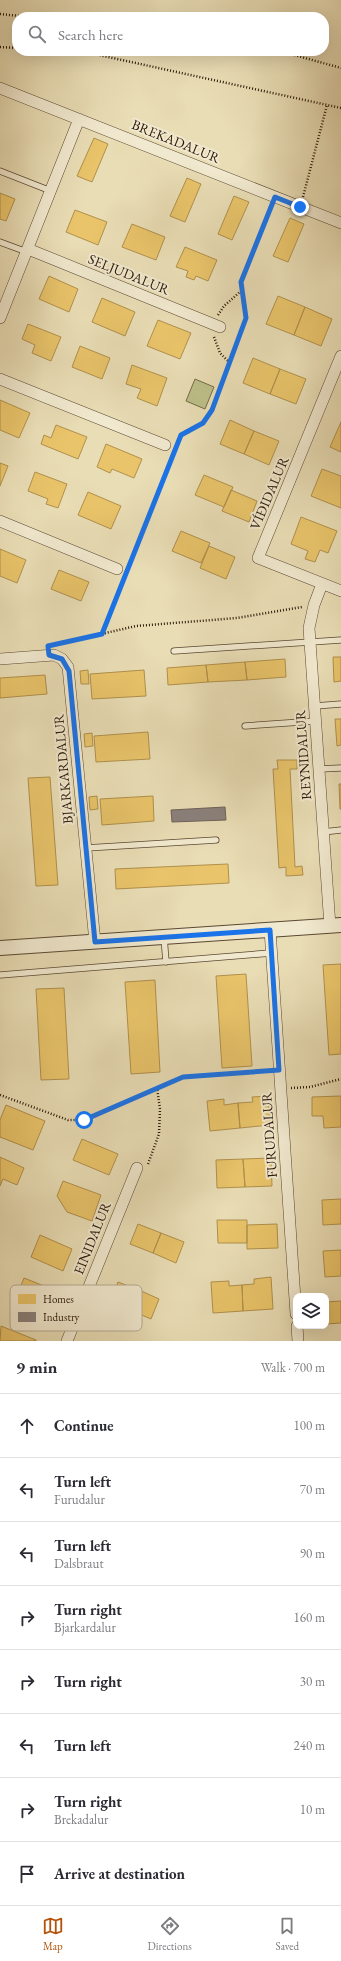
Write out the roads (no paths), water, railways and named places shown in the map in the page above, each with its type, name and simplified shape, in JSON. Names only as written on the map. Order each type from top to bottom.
[{"type":"street","name":"BREKADALUR","points":[[0,88],[341,223]]},
{"type":"street","points":[[0,318],[80,119]]},
{"type":"street","name":"SELJUDALUR","points":[[27,251],[220,327]]},
{"type":"street","name":"VÍÐIDALUR","points":[[341,356],[258,558],[341,591]]},
{"type":"street","points":[[0,379],[165,445]]},
{"type":"street","points":[[0,521],[117,569]]},
{"type":"street","name":"REYNIDALUR","points":[[322,584],[314,605],[309,628],[323,832],[335,926]]},
{"type":"street","name":"BJARKARDALUR","points":[[0,659],[49,655],[62,659],[69,671],[95,942]]},
{"type":"street","points":[[0,948],[335,926]]},
{"type":"street","name":"FURUDALUR","points":[[270,930],[295,1293]]},
{"type":"street","name":"EINIDALUR","points":[[90,1285],[137,1168]]},
{"type":"street","points":[[297,1329],[298,1341]]},
{"type":"street","name":"EINIDALUR","points":[[67,1341],[71,1331]]},
{"type":"lane","points":[[0,171],[51,191]]},
{"type":"lane","name":"SELJUDALUR","points":[[0,242],[27,251]]},
{"type":"lane","points":[[174,652],[341,640]]},
{"type":"lane","points":[[314,706],[341,704]]},
{"type":"lane","points":[[245,726],[316,721]]},
{"type":"lane","points":[[319,770],[341,768]]},
{"type":"lane","points":[[323,832],[341,830]]},
{"type":"lane","points":[[86,848],[216,840]]},
{"type":"lane","points":[[164,937],[166,962]]},
{"type":"lane","points":[[0,975],[271,953]]}]
